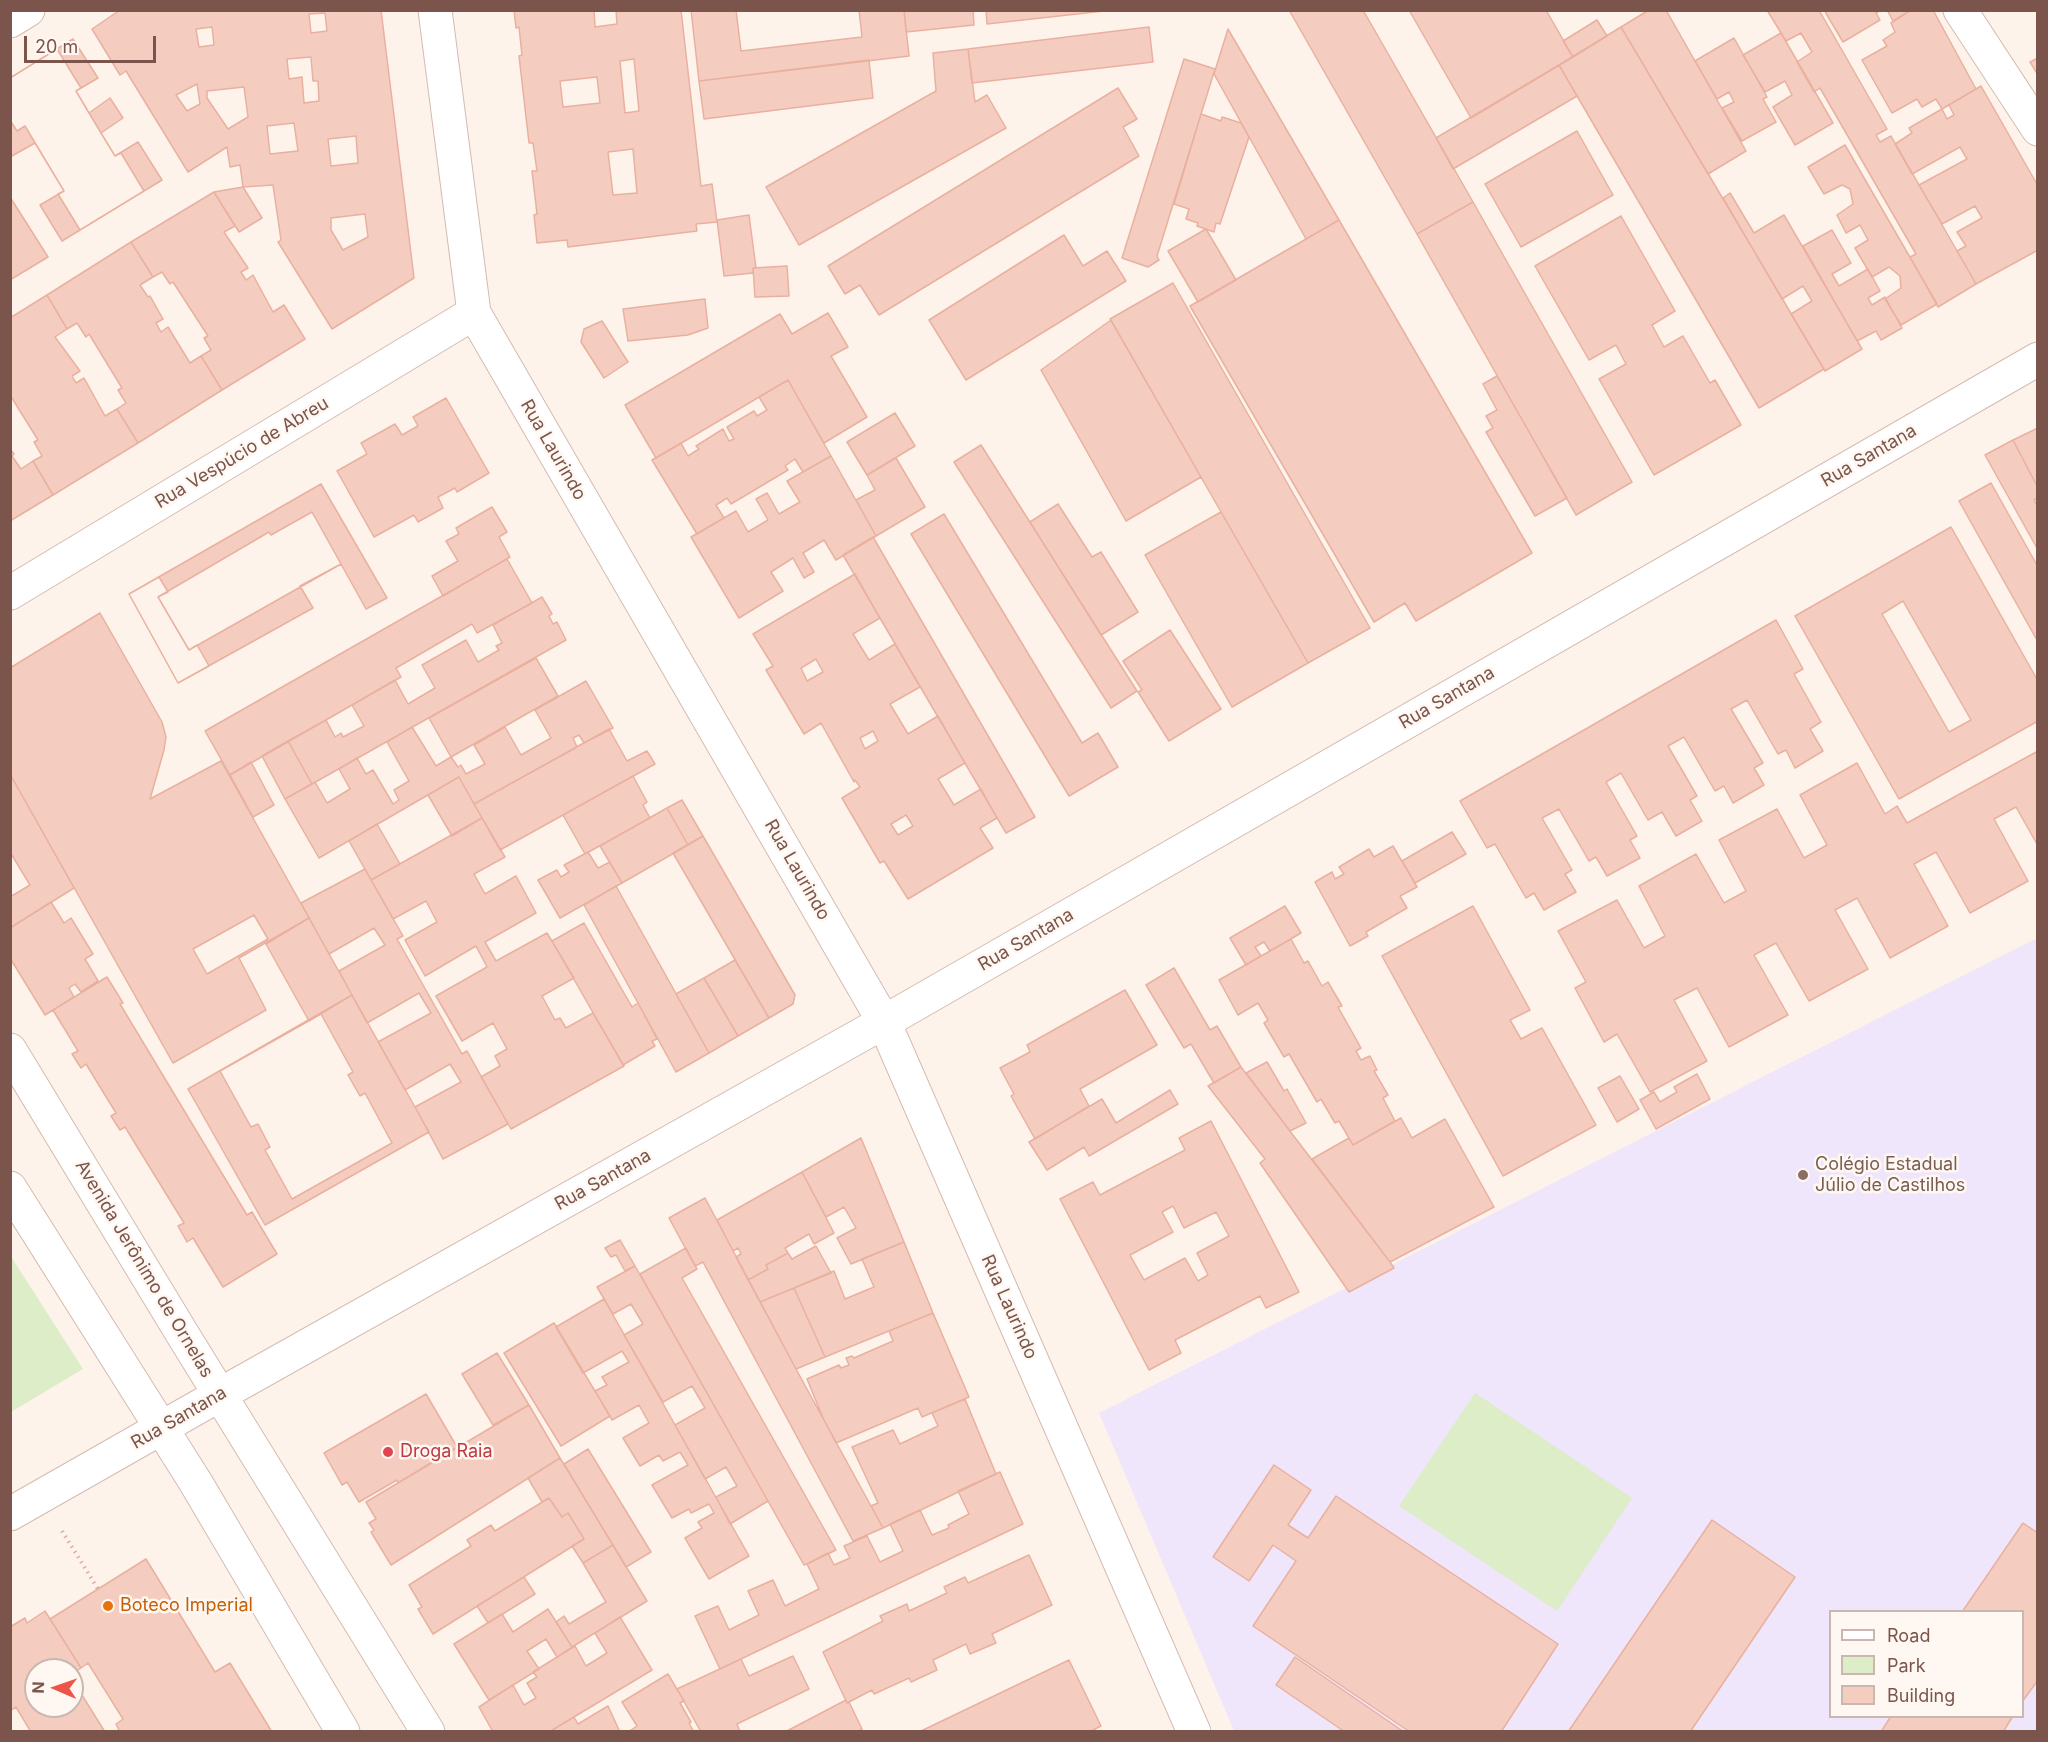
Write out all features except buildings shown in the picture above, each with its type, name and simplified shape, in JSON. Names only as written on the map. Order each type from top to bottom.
[{"type":"street","points":[[10,21],[28,10]]},
{"type":"street","name":"Rua Laurindo","points":[[435,10],[474,312],[884,1022],[1194,1731]]},
{"type":"street","points":[[1960,10],[2037,129]]},
{"type":"street","name":"Rua Vespúcio de Abreu","points":[[10,593],[474,312]]},
{"type":"street","name":"Rua Santana","points":[[10,1514],[884,1022],[2037,359]]},
{"type":"street","name":"Avenida Jerônimo de Ornelas","points":[[10,1050],[428,1731]]},
{"type":"street","points":[[10,1188],[196,1483],[343,1731]]},
{"type":"path","points":[[41,1497],[98,1588]]},
{"type":"shaded area","name":"Colégio Estadual Júlio de Castilhos","points":[[2037,938],[2037,1731],[1234,1731],[1099,1413]]},
{"type":"green space","points":[[10,1255],[83,1369],[11,1412],[10,1412]]},
{"type":"green space","points":[[1475,1393],[1632,1498],[1557,1611],[1399,1506]]},
{"type":"place","name":"Colégio Estadual Júlio de Castilhos","points":[[1803,1175]]},
{"type":"place","name":"Droga Raia","points":[[388,1452]]},
{"type":"place","name":"Boteco Imperial","points":[[108,1606]]}]
